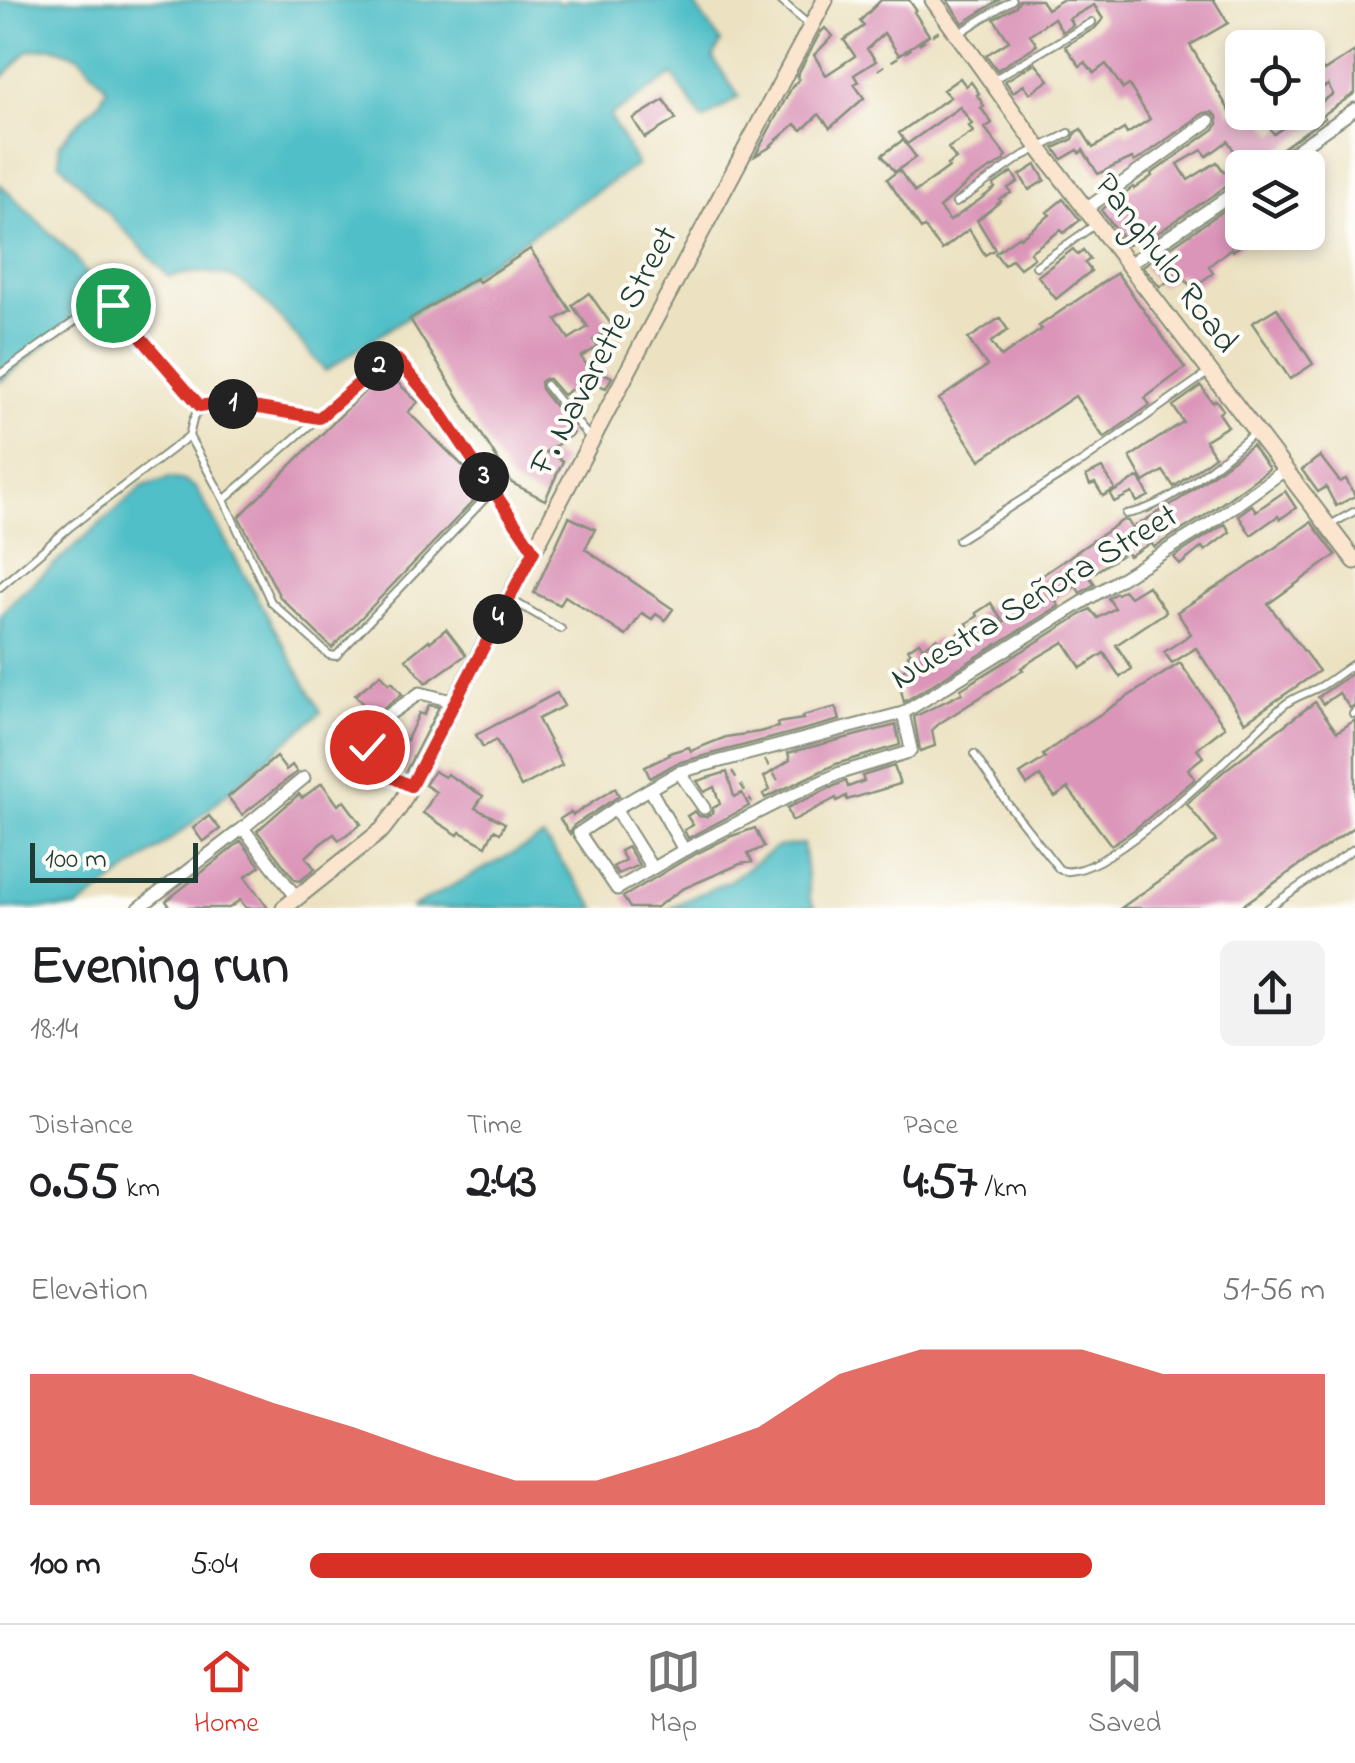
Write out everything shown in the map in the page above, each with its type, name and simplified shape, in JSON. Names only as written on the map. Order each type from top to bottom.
[{"type":"main road","name":"F. Navarette Street","points":[[291,903],[382,830],[398,808],[826,0]]},
{"type":"main road","name":"Panghulo Road","points":[[933,0],[1039,148],[1355,561]]},
{"type":"street","points":[[1297,150],[1355,109]]},
{"type":"street","points":[[1086,209],[1209,121]]},
{"type":"street","points":[[1129,264],[1225,199]]},
{"type":"street","name":"Nuestra Señora Street","points":[[652,868],[617,889],[579,833],[679,772],[903,713],[1208,525],[1286,469]]},
{"type":"street","points":[[381,720],[420,693],[456,702]]},
{"type":"street","points":[[615,809],[652,868],[840,773],[910,751],[903,713]]},
{"type":"street","points":[[679,772],[704,808]]},
{"type":"street","points":[[138,908],[304,778]]},
{"type":"street","points":[[650,789],[684,850]]},
{"type":"street","points":[[244,828],[291,903]]},
{"type":"lane","points":[[780,0],[811,27]]},
{"type":"lane","points":[[954,29],[1012,0]]},
{"type":"lane","points":[[990,82],[1092,22]]},
{"type":"lane","points":[[956,203],[1021,157],[1069,133]]},
{"type":"lane","points":[[1036,266],[1097,223]]},
{"type":"lane","points":[[0,374],[106,303],[113,305],[200,406]]},
{"type":"lane","points":[[224,500],[383,362],[398,360],[437,407],[534,551]]},
{"type":"lane","points":[[958,540],[1083,461],[1209,372]]},
{"type":"lane","points":[[546,385],[592,440]]},
{"type":"lane","points":[[200,406],[223,402],[319,418]]},
{"type":"lane","points":[[0,587],[189,436],[200,406]]},
{"type":"lane","points":[[1126,514],[1155,506],[1216,465],[1256,431]]},
{"type":"lane","points":[[189,436],[224,500],[271,602],[328,655],[336,656],[493,490]]},
{"type":"lane","points":[[1329,526],[1355,511]]},
{"type":"lane","points":[[509,599],[560,629]]},
{"type":"lane","points":[[974,754],[1060,869],[1072,873],[1130,842],[1204,781],[1287,703],[1322,686],[1355,663]]},
{"type":"lane","points":[[367,747],[374,769],[411,786]]},
{"type":"lane","points":[[1268,908],[1355,848]]},
{"type":"path","points":[[878,70],[954,29]]},
{"type":"path","points":[[758,750],[788,797]]},
{"type":"path","points":[[725,759],[759,812]]},
{"type":"water","points":[[0,0],[556,0],[560,4],[568,0],[691,0],[721,42],[713,58],[739,97],[703,120],[673,75],[610,116],[637,165],[325,371],[278,316],[237,280],[210,273],[169,277],[60,163],[59,145],[99,103],[107,88],[79,56],[52,47],[28,51],[0,80]]},
{"type":"water","points":[[0,184],[75,257],[95,286],[97,301],[0,382]]},
{"type":"water","points":[[170,478],[196,488],[321,712],[189,826],[78,908],[0,908],[0,616],[143,486]]},
{"type":"water","points":[[543,837],[596,908],[411,908]]},
{"type":"water","points":[[803,844],[810,899],[815,908],[669,908],[729,881],[777,847]]},
{"type":"building","points":[[881,0],[909,0],[929,35],[899,55],[884,33],[867,49],[876,61],[854,75],[858,82],[854,84],[864,98],[830,128],[819,114],[802,130],[795,124],[755,156],[820,33],[825,28],[833,36],[814,55],[826,75],[855,56],[844,40],[864,26],[860,21]]},
{"type":"building","points":[[947,0],[999,0],[963,23]]},
{"type":"building","points":[[1019,0],[1041,0],[1047,9],[1062,0],[1214,0],[1228,23],[1190,45],[1225,103],[1225,130],[1271,130],[1274,134],[1280,130],[1308,130],[1280,150],[1233,150],[1228,141],[1207,156],[1202,150],[1178,164],[1188,180],[1217,162],[1225,171],[1225,187],[1146,241],[1141,236],[1128,245],[1101,210],[1214,129],[1217,116],[1204,113],[1134,162],[1132,158],[1098,174],[1083,150],[1062,159],[1054,148],[1073,139],[1081,129],[1093,148],[1150,119],[1129,85],[1123,89],[1106,64],[1094,73],[1085,62],[1080,66],[1065,46],[1103,19],[1094,5],[1069,19],[1073,25],[1062,32],[1054,18],[1030,34],[1037,45],[997,70],[986,55],[1009,41],[994,19]]},
{"type":"building","points":[[1355,51],[1355,93],[1325,114],[1325,99],[1333,94],[1328,85],[1325,87],[1325,70]]},
{"type":"building","points":[[1035,63],[1049,80],[1030,93],[1024,85],[1013,92],[1005,81]]},
{"type":"building","points":[[960,78],[966,86],[971,82],[979,93],[984,106],[981,108],[992,123],[985,128],[1006,156],[939,208],[950,221],[1012,172],[1018,182],[1008,188],[1011,193],[977,220],[995,249],[985,255],[969,229],[942,250],[924,227],[921,229],[887,179],[899,170],[915,192],[956,159],[948,148],[973,132],[960,107],[907,144],[899,133],[950,97],[943,90]]},
{"type":"building","points":[[664,100],[676,119],[645,138],[633,119]]},
{"type":"building","points":[[903,140],[916,157],[895,172],[882,155]]},
{"type":"building","points":[[1036,165],[1045,180],[1029,190],[1020,175]]},
{"type":"building","points":[[1063,199],[1080,220],[1030,252],[1034,258],[1020,268],[1012,259],[1004,265],[995,253],[1050,215],[1047,212]]},
{"type":"building","points":[[1225,210],[1225,250],[1229,250],[1209,266],[1213,273],[1192,288],[1180,273],[1160,287],[1143,266]]},
{"type":"building","points":[[530,249],[571,311],[556,320],[569,339],[588,327],[572,305],[589,293],[613,327],[593,340],[598,347],[581,357],[597,380],[601,372],[612,377],[606,388],[585,380],[563,395],[549,379],[540,382],[573,434],[546,452],[563,461],[545,500],[512,483],[410,319]]},
{"type":"building","points":[[1073,249],[1078,255],[1083,250],[1090,259],[1085,263],[1091,271],[1056,299],[1038,276]]},
{"type":"building","points":[[1117,273],[1185,368],[1145,398],[1150,405],[1104,438],[1075,396],[980,460],[939,399],[987,366],[968,339],[1000,318],[1008,330],[991,342],[1001,357]]},
{"type":"building","points":[[1277,308],[1313,364],[1290,379],[1252,323]]},
{"type":"building","points":[[393,378],[418,402],[408,412],[466,469],[462,473],[482,492],[332,648],[280,597],[239,517],[372,384],[379,391]]},
{"type":"building","points":[[1201,386],[1223,410],[1219,413],[1228,426],[1205,440],[1215,456],[1174,487],[1163,471],[1144,482],[1130,457],[1183,422],[1173,406]]},
{"type":"building","points":[[1252,445],[1269,469],[1154,547],[1151,543],[1129,556],[1126,552],[1089,576],[1095,584],[1080,593],[1076,586],[1055,600],[1059,606],[904,702],[894,676],[913,663],[908,649],[919,642],[923,648],[937,638],[941,644],[962,631],[978,616],[976,613],[991,603],[1003,622],[1037,599],[1028,585],[1123,520],[1132,528],[1180,499]]},
{"type":"building","points":[[1320,456],[1340,482],[1346,479],[1355,496],[1336,506],[1326,487],[1318,492],[1302,470]]},
{"type":"building","points":[[1102,468],[1115,489],[1103,496],[1086,476]]},
{"type":"building","points":[[1139,477],[1149,496],[1137,502],[1132,493],[1114,502],[1110,494]]},
{"type":"building","points":[[1285,491],[1296,508],[1251,535],[1238,515],[1252,505],[1256,511]]},
{"type":"building","points":[[569,517],[595,529],[585,549],[673,609],[665,620],[656,614],[652,619],[642,613],[626,636],[565,596],[560,605],[534,593]]},
{"type":"building","points":[[1311,522],[1336,555],[1268,604],[1319,671],[1245,722],[1196,648],[1172,663],[1164,652],[1191,634],[1177,612]]},
{"type":"building","points":[[1225,524],[1230,532],[1180,565],[1174,557]]},
{"type":"building","points":[[1148,586],[1166,612],[1116,645],[1132,669],[1120,677],[1104,653],[1081,668],[1064,642],[940,723],[932,730],[935,746],[920,751],[914,717],[962,693],[961,689],[1090,609],[1098,618],[1115,608],[1108,598],[1116,593],[1124,590],[1130,597]]},
{"type":"building","points":[[446,629],[466,655],[426,683],[406,659]]},
{"type":"building","points":[[1180,663],[1225,727],[1197,749],[1203,757],[1188,769],[1195,779],[1134,830],[1111,845],[1068,788],[1055,797],[1040,776],[1027,785],[1020,774],[1045,758],[1043,755]]},
{"type":"building","points":[[381,674],[402,694],[373,716],[355,695]]},
{"type":"building","points":[[1351,674],[1355,679],[1355,705],[1350,708],[1339,693],[1323,704],[1318,697]]},
{"type":"building","points":[[557,693],[564,706],[538,719],[562,765],[521,787],[496,740],[483,747],[476,735]]},
{"type":"building","points":[[1315,702],[1337,732],[1355,720],[1355,826],[1239,908],[1121,908],[1216,841],[1187,804]]},
{"type":"building","points":[[429,705],[439,707],[404,775],[380,764],[385,753],[363,740],[373,724],[407,740],[419,713],[424,715]]},
{"type":"building","points":[[836,707],[840,720],[677,763],[650,778],[645,767],[669,753],[689,747],[691,751],[726,737],[778,727],[777,723]]},
{"type":"building","points":[[896,725],[900,745],[836,764],[765,798],[763,794],[770,790],[764,777],[790,760],[788,753]]},
{"type":"building","points":[[276,757],[286,770],[292,765],[297,772],[242,815],[228,797]]},
{"type":"building","points":[[894,766],[900,784],[847,800],[846,796],[837,801],[836,798],[792,821],[787,808],[843,782],[848,787],[864,781],[862,776]]},
{"type":"building","points":[[434,771],[445,777],[447,774],[483,796],[475,808],[505,823],[500,833],[494,830],[486,846],[460,832],[458,835],[423,813],[436,792],[425,785]]},
{"type":"building","points":[[727,772],[734,797],[742,793],[749,806],[688,838],[684,830],[693,825],[687,816],[695,811],[706,817],[720,804],[714,787],[704,792],[697,781]]},
{"type":"building","points":[[322,783],[338,805],[344,801],[361,824],[339,840],[334,834],[320,844],[306,857],[315,869],[300,881],[295,880],[257,831],[299,794],[302,798]]},
{"type":"building","points":[[615,788],[619,796],[574,825],[570,834],[560,819]]},
{"type":"building","points":[[209,816],[220,829],[203,842],[193,828]]},
{"type":"building","points":[[755,828],[764,847],[748,854],[752,862],[682,889],[655,908],[630,908],[623,897],[688,858]]},
{"type":"building","points":[[241,841],[260,866],[245,877],[268,908],[246,908],[240,900],[229,908],[171,908],[166,901]]},
{"type":"building","points":[[628,847],[639,865],[618,874],[613,867],[625,860],[620,851]]},
{"type":"route","points":[[113,305],[200,406],[223,402],[319,418],[383,362],[398,360],[437,407],[534,551],[411,786],[374,769],[367,747]]}]
